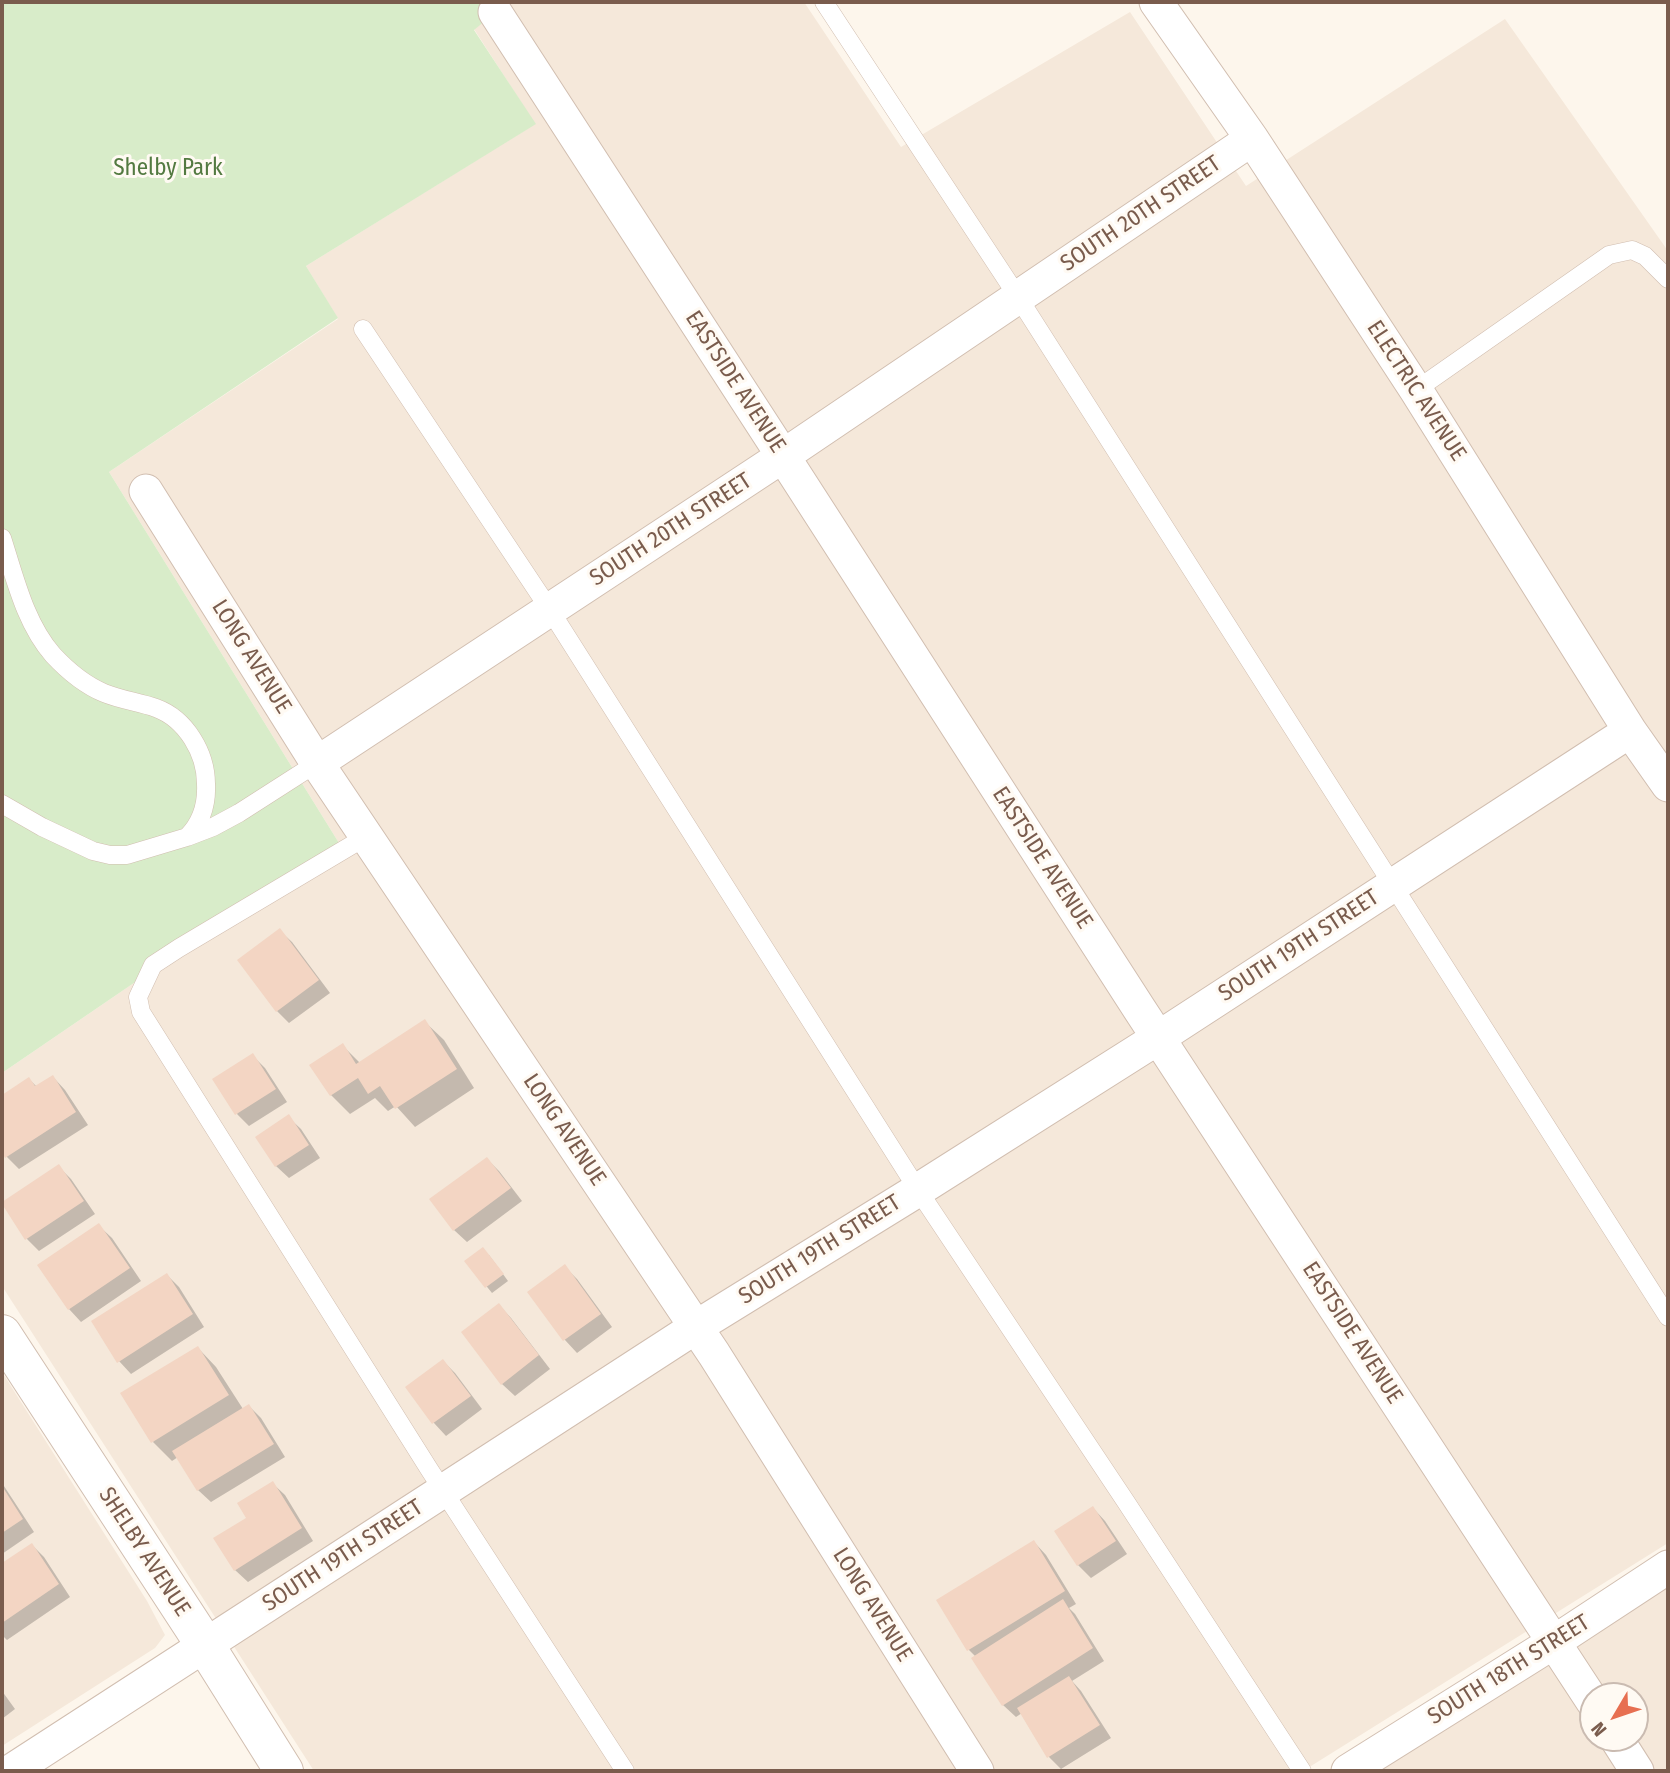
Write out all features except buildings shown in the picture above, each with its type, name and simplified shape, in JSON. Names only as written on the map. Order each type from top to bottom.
[{"type":"street","name":"ELECTRIC AVENUE","points":[[1156,2],[1252,139],[1416,390],[1630,731],[1668,785]]},
{"type":"street","name":"EASTSIDE AVENUE","points":[[491,7],[1158,1038],[1580,1682]]},
{"type":"street","name":"SOUTH 20TH STREET","points":[[317,763],[783,456],[1252,139]]},
{"type":"street","name":"LONG AVENUE","points":[[146,491],[317,763],[696,1327],[977,1771]]},
{"type":"street","name":"SOUTH 19TH STREET","points":[[11,1771],[696,1327],[1158,1038],[1630,731]]},
{"type":"street","name":"SHELBY AVENUE","points":[[2,1334],[284,1771]]},
{"type":"street","name":"SOUTH 18TH STREET","points":[[1348,1771],[1668,1567]]},
{"type":"street","points":[[1625,1752],[1637,1771]]},
{"type":"lane","points":[[824,2],[1018,297],[1668,1317]]},
{"type":"lane","points":[[1416,390],[1609,255],[1632,250],[1645,256],[1668,279]]},
{"type":"lane","points":[[363,329],[550,610],[918,1190],[1302,1771]]},
{"type":"lane","points":[[2,538],[27,611],[52,654],[91,686],[106,694],[159,709],[182,727],[194,742],[205,770],[206,799],[197,827],[187,837]]},
{"type":"lane","name":"SOUTH 20TH STREET","points":[[2,804],[85,848],[101,853],[127,855],[213,827],[317,763]]},
{"type":"lane","points":[[367,836],[153,965],[138,997],[141,1012],[443,1491],[625,1771]]},
{"type":"shaded area","points":[[508,2],[804,2],[901,147],[1130,12],[1246,186],[1505,19],[1668,251],[1668,1543],[1303,1771],[314,1771],[2,1286],[2,1073],[339,843],[109,472],[338,319],[306,266],[535,124],[474,29]]},
{"type":"shaded area","points":[[2,1372],[147,1601],[165,1635],[155,1648],[2,1746]]},
{"type":"shaded area","points":[[1668,1582],[1668,1771],[1371,1771]]},
{"type":"green space","name":"Shelby Park","points":[[2,2],[508,2],[474,30],[536,124],[306,266],[338,318],[109,472],[339,843],[2,1073]]}]
